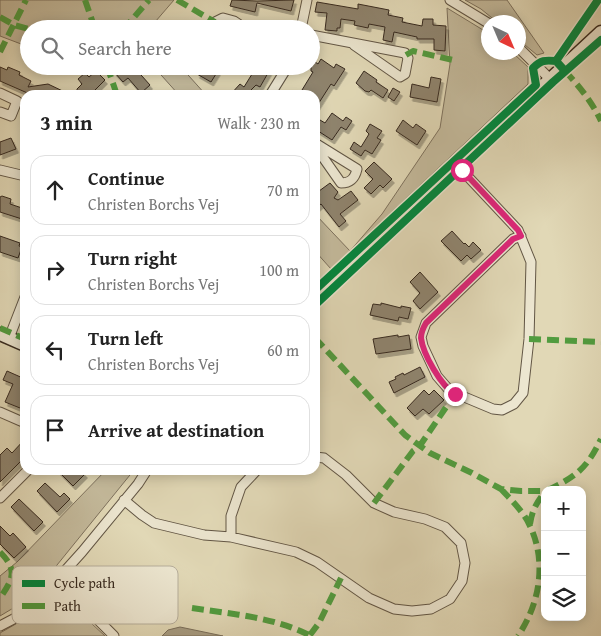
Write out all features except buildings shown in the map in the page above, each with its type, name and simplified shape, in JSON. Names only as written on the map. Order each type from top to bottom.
[{"type":"street","points":[[303,20],[307,0]]},
{"type":"street","points":[[450,0],[481,19]]},
{"type":"street","points":[[320,293],[601,32]]},
{"type":"street","points":[[320,37],[354,45],[405,53],[408,58],[405,74],[400,77],[354,45]]},
{"type":"street","points":[[526,55],[550,79]]},
{"type":"street","points":[[273,90],[282,75]]},
{"type":"street","points":[[0,93],[17,101],[11,116],[0,112]]},
{"type":"street","points":[[320,147],[357,169],[356,175],[347,183],[342,183],[320,151]]},
{"type":"street","points":[[457,165],[518,230],[521,236],[531,262],[529,339],[523,393],[514,404],[502,410],[493,409],[455,394],[445,386],[433,368],[423,346],[421,336],[426,323],[513,239],[521,236]]},
{"type":"street","points":[[0,171],[20,175]]},
{"type":"street","points":[[20,307],[4,336],[20,343]]},
{"type":"street","points":[[0,412],[20,421]]},
{"type":"street","points":[[124,500],[154,523],[204,535],[231,538],[296,552],[317,562],[369,598],[394,609],[412,611],[431,610],[450,599],[462,581],[465,563],[461,543],[445,527],[425,518],[394,512],[374,503],[346,474],[324,458],[320,458]]},
{"type":"street","points":[[0,498],[23,475]]},
{"type":"street","points":[[70,566],[143,475]]},
{"type":"street","points":[[231,538],[231,516],[241,487],[252,475]]},
{"type":"street","points":[[0,626],[12,619]]},
{"type":"street","points":[[102,624],[114,636]]},
{"type":"shaded area","points":[[0,0],[174,0],[157,20],[20,20],[20,44],[0,36]]},
{"type":"shaded area","points":[[465,0],[507,0],[517,15],[488,15]]},
{"type":"shaded area","points":[[447,8],[481,29],[481,60],[520,60],[528,67],[528,84],[350,251],[382,214],[440,128],[450,64]]},
{"type":"shaded area","points":[[526,27],[544,53],[537,55],[526,46]]},
{"type":"shaded area","points":[[161,75],[188,75],[202,90],[175,90]]},
{"type":"shaded area","points":[[320,219],[350,251],[331,269],[320,257]]},
{"type":"shaded area","points":[[101,475],[130,475],[56,566],[12,566]]},
{"type":"shaded area","points":[[12,566],[12,609],[0,616],[0,576]]},
{"type":"shaded area","points":[[16,624],[92,624],[105,636],[0,636],[0,633]]},
{"type":"shaded area","points":[[180,627],[223,636],[162,636],[168,630]]},
{"type":"marked path","points":[[0,52],[26,0]]},
{"type":"marked path","points":[[85,0],[92,20]]},
{"type":"marked path","points":[[132,20],[149,0]]},
{"type":"marked path","points":[[177,0],[212,20]]},
{"type":"marked path","points":[[0,17],[20,27]]},
{"type":"marked path","points":[[406,55],[413,51],[453,60]]},
{"type":"marked path","points":[[565,71],[594,107],[601,121]]},
{"type":"marked path","points":[[110,75],[115,90]]},
{"type":"marked path","points":[[0,328],[20,337]]},
{"type":"marked path","points":[[529,339],[601,342]]},
{"type":"marked path","points":[[320,343],[405,435],[430,453],[501,489],[541,491]]},
{"type":"marked path","points":[[374,503],[413,451],[419,447],[455,394]]},
{"type":"marked path","points":[[556,486],[574,475],[586,464],[601,439]]},
{"type":"marked path","points":[[501,489],[517,506],[530,526],[538,554],[539,582],[536,596],[532,610],[518,636]]},
{"type":"marked path","points":[[530,524],[535,507],[541,497]]},
{"type":"marked path","points":[[0,552],[6,558],[12,575],[0,598]]},
{"type":"marked path","points":[[310,635],[319,623],[341,578]]},
{"type":"marked path","points":[[192,608],[268,620],[311,636]]},
{"type":"cycle path","points":[[556,61],[598,0]]},
{"type":"cycle path","points":[[320,300],[553,82],[601,40]]},
{"type":"cycle path","points":[[320,285],[536,85],[533,68],[538,63],[556,61],[565,71]]},
{"type":"route","points":[[455,394],[437,376],[423,346],[422,330],[426,323],[513,239],[521,236],[518,230],[462,170]]}]
